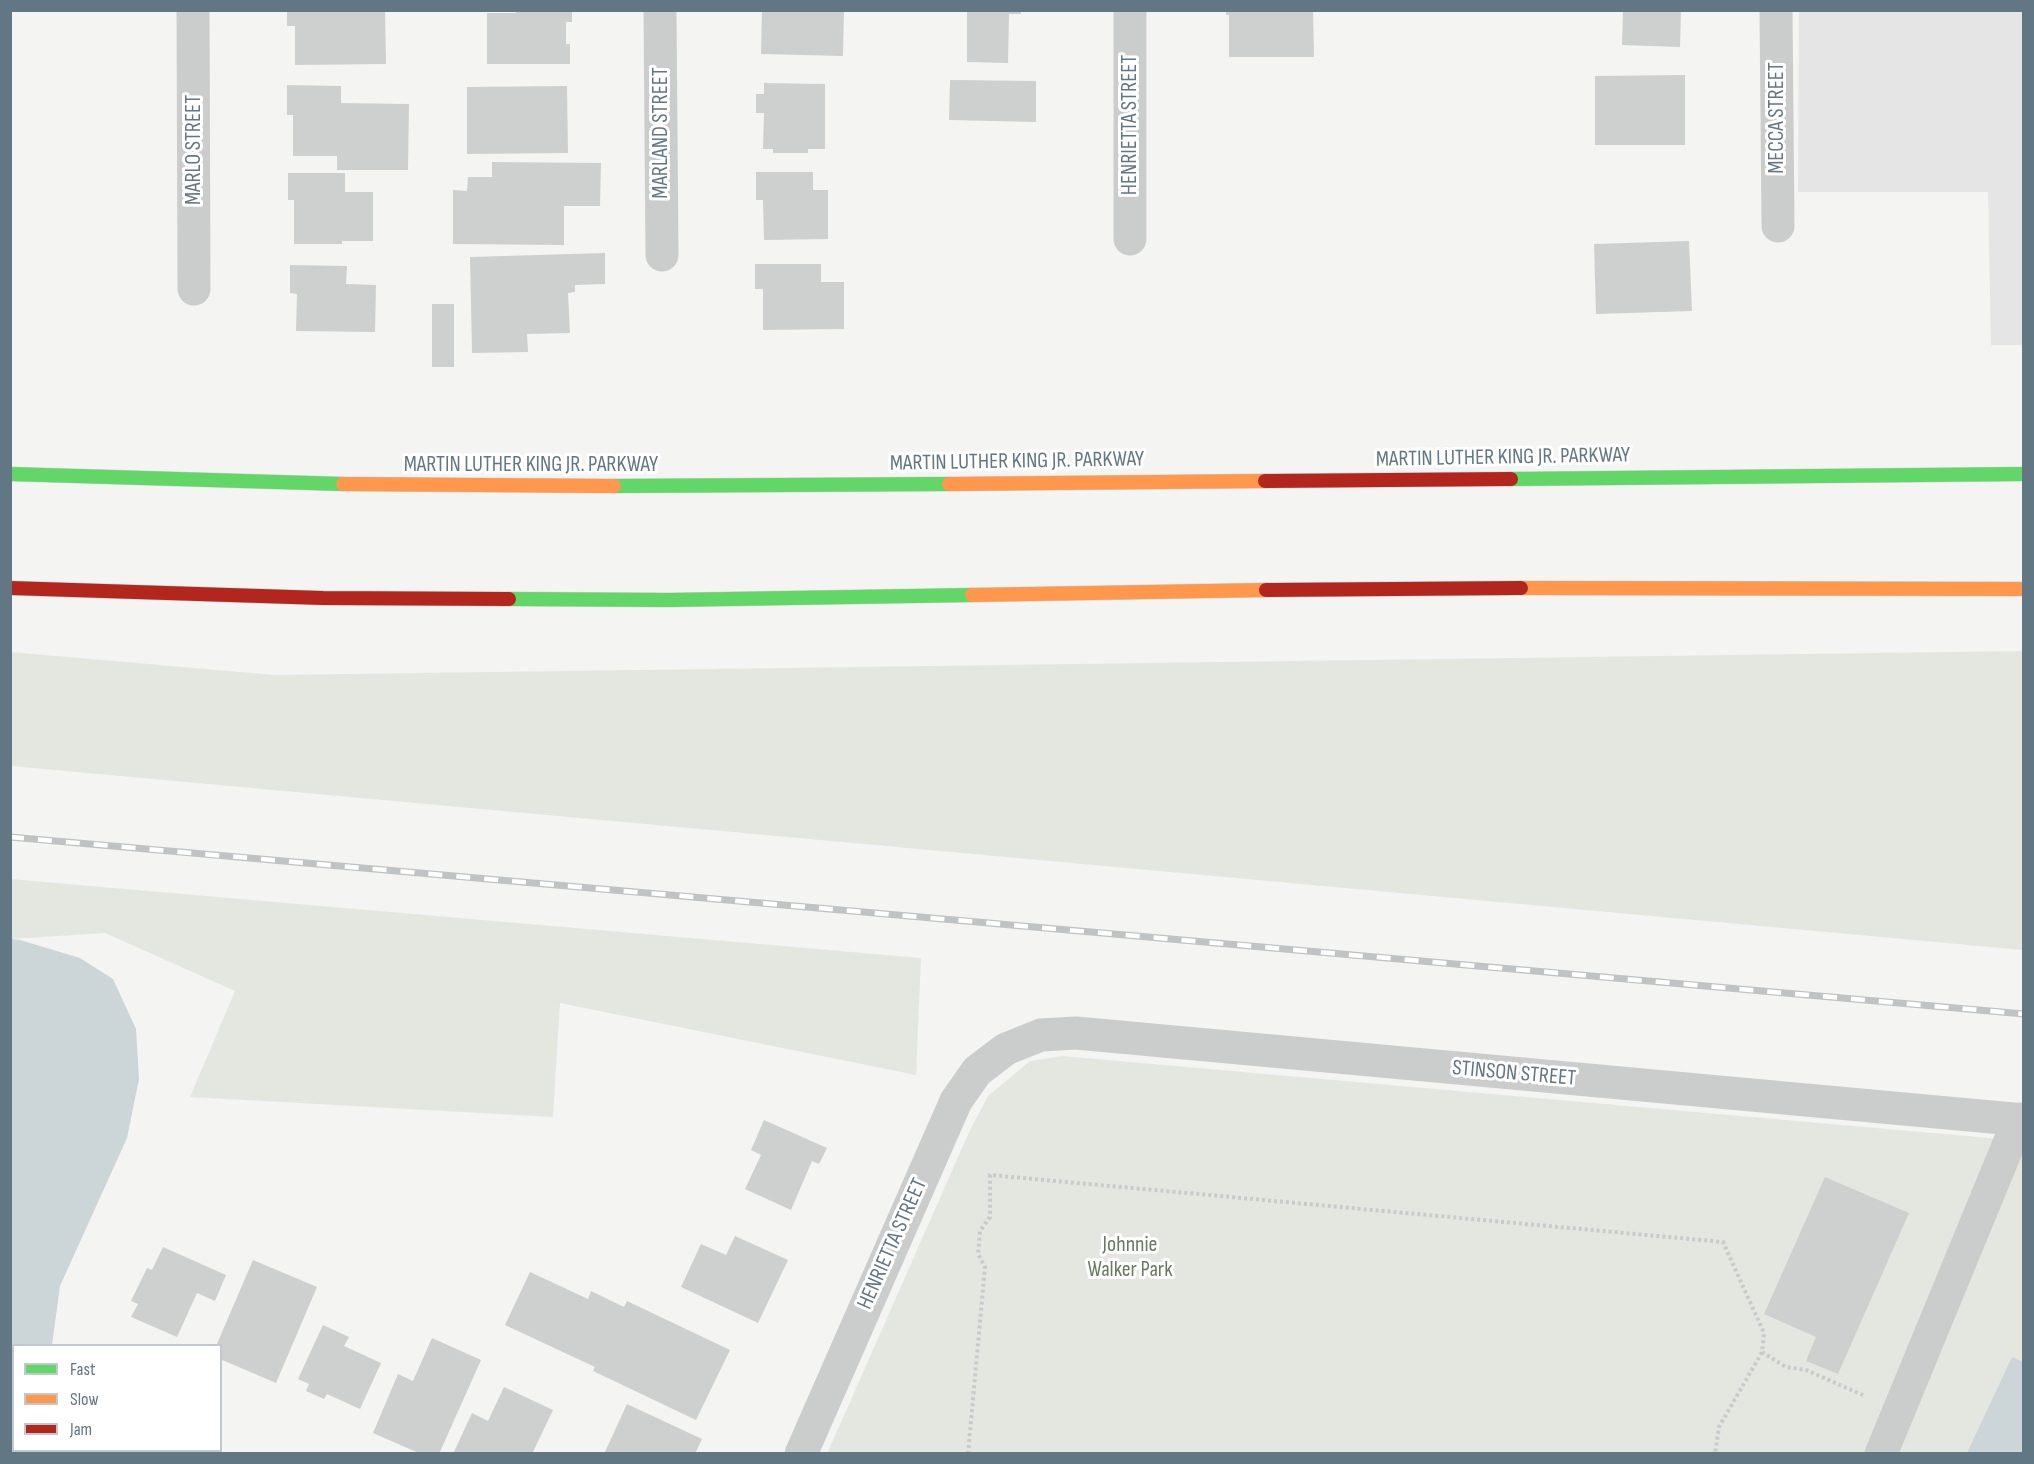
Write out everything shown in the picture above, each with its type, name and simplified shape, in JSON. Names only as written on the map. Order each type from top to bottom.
[{"type":"highway","name":"MARTIN LUTHER KING JR. PARKWAY","points":[[10,474],[402,486],[680,486],[2024,474]]},
{"type":"highway","points":[[10,588],[323,598],[645,600],[1416,588],[2024,589]]},
{"type":"street","name":"MARLO STREET","points":[[193,10],[194,289]]},
{"type":"street","name":"MARLAND STREET","points":[[660,10],[662,255]]},
{"type":"street","name":"HENRIETTA STREET","points":[[1130,10],[1130,239]]},
{"type":"street","name":"MECCA STREET","points":[[1776,10],[1778,226]]},
{"type":"street","name":"STINSON STREET","points":[[1006,1049],[1041,1035],[1076,1034],[2021,1119]]},
{"type":"street","name":"HENRIETTA STREET","points":[[801,1454],[956,1101],[976,1071],[1006,1049]]},
{"type":"street","points":[[1881,1454],[2021,1119]]},
{"type":"path","points":[[968,1454],[985,1267],[978,1254],[981,1231],[990,1217],[990,1175],[1723,1242],[1764,1333],[1762,1352],[1719,1427],[1715,1454]]},
{"type":"path","points":[[1762,1352],[1786,1367],[1806,1370],[1899,1410]]},
{"type":"shaded area","points":[[1799,11],[2023,11],[2023,345],[1991,345],[1988,192],[1798,192]]},
{"type":"shaded area","points":[[11,939],[80,958],[113,979],[136,1029],[139,1079],[127,1138],[60,1286],[52,1344],[12,1344],[12,1452],[50,1453],[11,1453]]},
{"type":"shaded area","points":[[2012,1357],[2023,1362],[2023,1453],[1967,1453]]},
{"type":"green space","points":[[2023,651],[2023,950],[11,766],[11,652],[274,675]]},
{"type":"green space","points":[[10,879],[921,958],[916,1075],[560,1003],[553,1117],[190,1097],[235,991],[105,933],[11,939]]},
{"type":"green space","name":"Johnnie Walker Park","points":[[1062,1056],[2023,1141],[2023,1453],[827,1454],[970,1130],[988,1096],[1030,1061]]},
{"type":"building","points":[[287,10],[385,10],[386,64],[295,65],[295,26],[287,26]]},
{"type":"building","points":[[516,10],[572,10],[572,22],[566,22],[566,44],[570,44],[570,64],[487,64],[487,13],[516,13]]},
{"type":"building","points":[[762,10],[844,10],[843,56],[761,54]]},
{"type":"building","points":[[967,10],[1021,10],[1021,14],[1009,14],[1008,63],[967,62]]},
{"type":"building","points":[[1226,10],[1313,10],[1314,57],[1229,57],[1229,15],[1226,15]]},
{"type":"building","points":[[1623,10],[1681,10],[1680,47],[1622,45]]},
{"type":"building","points":[[1685,75],[1685,145],[1595,145],[1595,76]]},
{"type":"building","points":[[950,80],[1036,81],[1036,122],[949,120]]},
{"type":"building","points":[[764,83],[825,84],[825,149],[808,149],[808,153],[773,153],[773,149],[763,149],[764,113],[756,113],[756,94],[764,94]]},
{"type":"building","points":[[287,85],[341,86],[341,103],[409,104],[408,170],[337,170],[337,156],[293,156],[293,115],[287,115]]},
{"type":"building","points":[[567,86],[568,153],[467,154],[467,87]]},
{"type":"building","points":[[492,162],[601,163],[600,206],[564,206],[564,245],[453,244],[453,190],[467,191],[468,177],[492,177]]},
{"type":"building","points":[[756,172],[813,172],[813,190],[828,190],[828,239],[764,240],[763,200],[756,200]]},
{"type":"building","points":[[288,173],[345,173],[345,192],[373,192],[373,241],[342,241],[342,244],[294,244],[294,200],[288,200]]},
{"type":"building","points":[[1689,241],[1692,311],[1596,314],[1594,244]]},
{"type":"building","points":[[605,253],[605,284],[575,285],[575,292],[568,293],[570,333],[527,334],[528,352],[472,353],[470,257]]},
{"type":"building","points":[[755,264],[821,264],[821,282],[844,282],[844,329],[763,330],[763,289],[755,289]]},
{"type":"building","points":[[290,265],[347,266],[346,284],[376,285],[375,332],[296,331],[297,294],[290,293]]},
{"type":"building","points":[[432,304],[454,304],[454,367],[432,367]]},
{"type":"building","points":[[764,1120],[827,1148],[819,1164],[812,1161],[791,1210],[745,1189],[761,1155],[751,1150]]},
{"type":"building","points":[[1825,1177],[1909,1213],[1838,1374],[1806,1361],[1816,1337],[1764,1314]]},
{"type":"building","points":[[735,1236],[788,1260],[758,1323],[681,1287],[701,1244],[726,1255]]},
{"type":"building","points":[[163,1247],[226,1275],[215,1301],[197,1293],[177,1337],[131,1317],[138,1304],[131,1301],[147,1268],[152,1270]]},
{"type":"building","points":[[253,1260],[317,1287],[276,1383],[222,1360],[222,1344],[217,1344]]},
{"type":"building","points":[[530,1272],[588,1299],[591,1291],[624,1307],[627,1301],[730,1350],[696,1420],[593,1371],[595,1367],[505,1325]]},
{"type":"building","points":[[323,1325],[349,1337],[344,1346],[381,1363],[360,1409],[327,1394],[324,1399],[306,1391],[309,1384],[298,1379]]},
{"type":"building","points":[[432,1338],[481,1360],[439,1454],[421,1454],[373,1433],[398,1374],[413,1381]]},
{"type":"building","points":[[504,1387],[553,1410],[532,1454],[453,1454],[472,1413],[488,1421]]},
{"type":"building","points":[[627,1404],[702,1439],[695,1454],[604,1454]]},
{"type":"railway","points":[[10,837],[2024,1014]]},
{"type":"traffic: fast","points":[[10,474],[343,484]]},
{"type":"traffic: fast","points":[[1511,479],[2024,474]]},
{"type":"traffic: fast","points":[[614,486],[949,484]]},
{"type":"traffic: fast","points":[[509,599],[669,600],[972,595]]},
{"type":"traffic: slow","points":[[949,484],[1265,481]]},
{"type":"traffic: slow","points":[[343,484],[614,486]]},
{"type":"traffic: slow","points":[[1521,588],[2024,589]]},
{"type":"traffic: slow","points":[[972,595],[1266,590]]},
{"type":"traffic: jam","points":[[1265,481],[1511,479]]},
{"type":"traffic: jam","points":[[10,588],[323,598],[509,599]]},
{"type":"traffic: jam","points":[[1266,590],[1521,588]]}]
